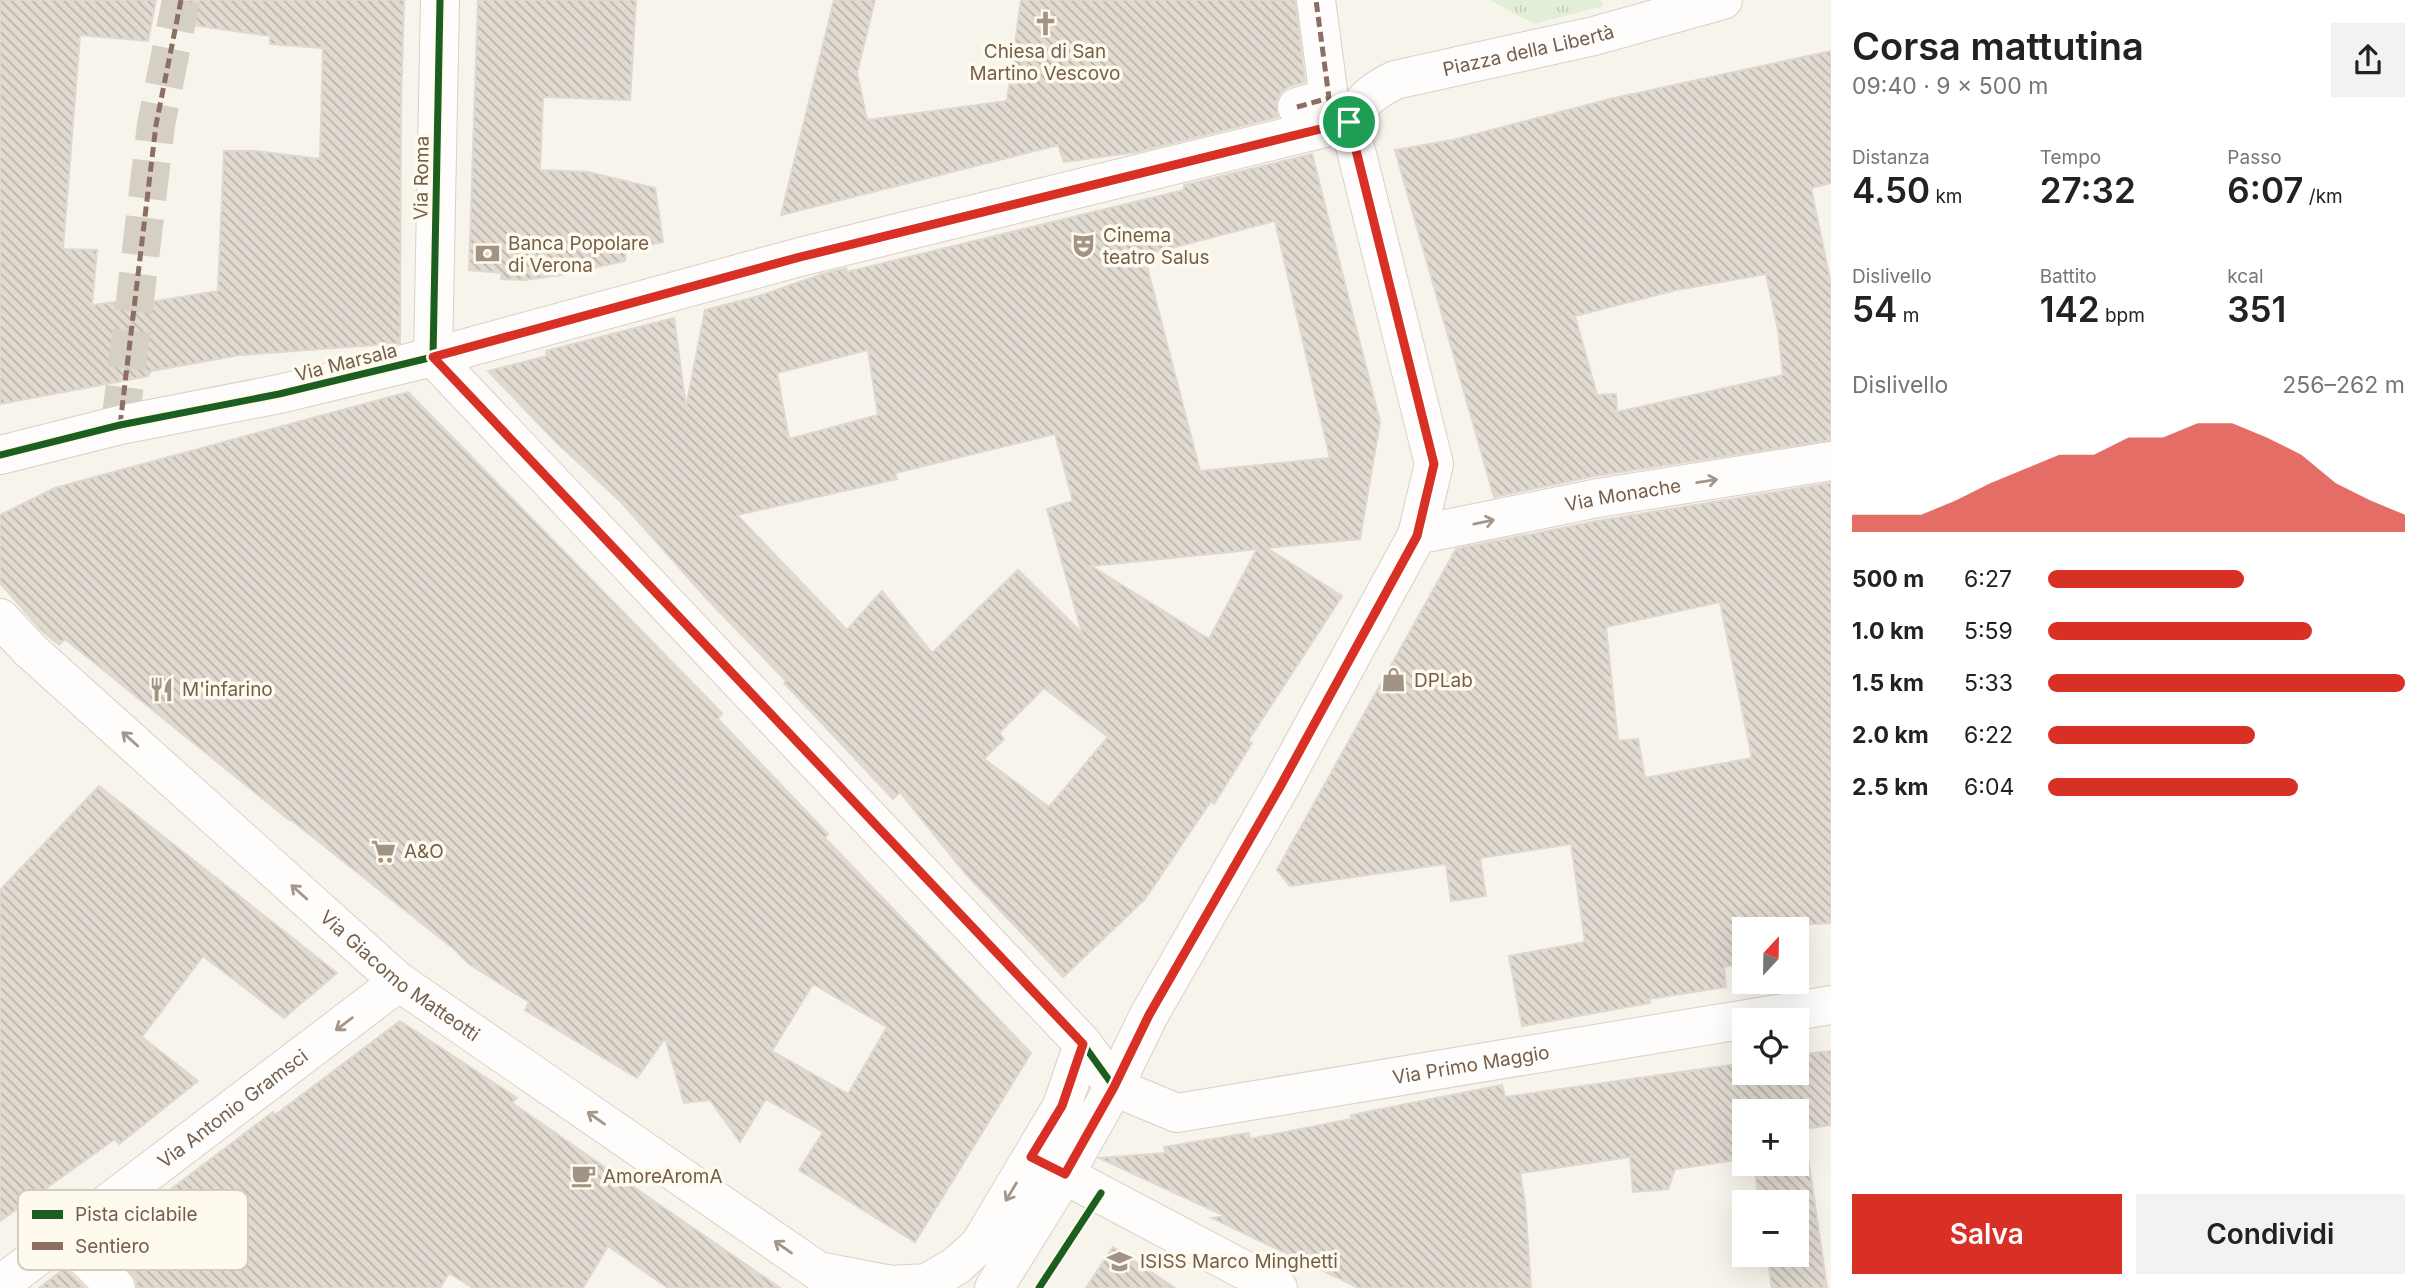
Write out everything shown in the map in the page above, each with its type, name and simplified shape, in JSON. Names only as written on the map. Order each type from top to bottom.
[{"type":"street","name":"Via Roma","points":[[433,357],[440,0]]},
{"type":"street","points":[[1297,107],[1329,98],[1316,0]]},
{"type":"street","name":"Piazza della Libertà","points":[[1349,122],[1360,104],[1374,90],[1395,80],[1594,36],[1723,0]]},
{"type":"street","name":"Via Marsala","points":[[0,455],[120,425],[279,394],[433,357],[800,257],[1349,122]]},
{"type":"street","points":[[994,1288],[1065,1174],[1114,1087],[1149,1015],[1281,785],[1417,536],[1434,464],[1349,122]]},
{"type":"street","points":[[433,357],[1083,1044],[1114,1087]]},
{"type":"street","name":"Via Monache","points":[[1417,536],[1598,498],[1831,461]]},
{"type":"street","name":"Via Giacomo Matteotti","points":[[0,618],[30,650],[399,982],[828,1280]]},
{"type":"street","name":"Via Antonio Gramsci","points":[[125,1190],[399,982]]},
{"type":"street","name":"Via Primo Maggio","points":[[1114,1087],[1177,1113],[1831,1005]]},
{"type":"street","points":[[828,1280],[891,1285],[927,1283],[956,1266],[980,1244],[1062,1106],[1083,1044]]},
{"type":"street","points":[[1031,1157],[1278,1288]]},
{"type":"street","name":"Via Antonio Gramsci","points":[[0,1285],[20,1270]]},
{"type":"street","points":[[98,1270],[116,1288]]},
{"type":"green space","points":[[1490,0],[1601,0],[1603,6],[1534,24]]},
{"type":"building","points":[[0,0],[156,0],[148,41],[80,35],[63,249],[97,250],[92,305],[150,298],[150,302],[218,291],[224,151],[256,151],[320,159],[323,48],[270,44],[270,36],[162,21],[163,0],[404,0],[400,343],[240,355],[151,371],[148,376],[0,404]]},
{"type":"building","points":[[478,0],[636,0],[630,100],[543,97],[540,170],[588,172],[655,188],[663,242],[626,250],[625,261],[561,275],[524,280],[501,279],[502,273],[469,270]]},
{"type":"building","points":[[834,0],[875,0],[857,73],[867,120],[1007,101],[1021,0],[1295,0],[1305,82],[1281,92],[1276,102],[1278,117],[1137,152],[1064,162],[1058,145],[781,215]]},
{"type":"building","points":[[1831,51],[1831,183],[1811,188],[1831,284],[1831,440],[1595,476],[1494,497],[1395,150],[1453,140],[1610,99]],"holes":[[[1766,274],[1778,330],[1783,375],[1617,412],[1616,394],[1597,395],[1575,316],[1676,290]]]},
{"type":"building","points":[[1312,154],[1380,422],[1360,539],[1267,548],[1342,596],[1248,741],[1252,743],[1214,804],[1211,801],[1145,899],[1063,977],[965,873],[900,792],[893,799],[620,501],[556,442],[488,371],[547,356],[546,351],[674,318],[686,407],[705,310],[759,296],[822,274],[846,268],[847,272],[1184,190],[1184,185]],"holes":[[[1275,221],[1330,458],[1200,471],[1144,255]],[[868,350],[878,415],[789,439],[777,373]],[[1055,434],[1073,501],[1047,509],[1082,633],[1018,570],[932,653],[882,591],[847,630],[737,515],[897,479],[895,473]],[[1257,549],[1209,639],[1091,566],[1221,553]],[[1044,688],[1108,737],[1049,807],[984,759],[1004,739],[999,733]]]},
{"type":"building","points":[[408,392],[722,713],[718,719],[828,834],[825,838],[1031,1053],[915,1242],[799,1170],[823,1132],[766,1099],[740,1142],[710,1100],[684,1103],[665,1038],[637,1078],[525,1010],[529,1002],[469,964],[454,949],[65,639],[59,645],[41,630],[0,583],[0,515],[55,488]],"holes":[[[813,984],[887,1027],[848,1094],[772,1051]]]},
{"type":"building","points":[[1831,483],[1831,923],[1810,924],[1810,917],[1732,917],[1732,965],[1724,967],[1726,987],[1649,999],[1650,1003],[1522,1026],[1509,956],[1585,942],[1571,844],[1480,858],[1486,896],[1451,901],[1446,864],[1290,886],[1277,870],[1456,549],[1602,520]],"holes":[[[1720,602],[1752,758],[1645,778],[1638,739],[1618,741],[1606,627]]]},
{"type":"building","points":[[99,786],[337,973],[284,1018],[203,956],[142,1037],[198,1081],[119,1144],[115,1139],[43,1190],[18,1190],[18,1208],[0,1221],[0,890]]},
{"type":"building","points":[[400,1021],[517,1098],[512,1103],[780,1288],[668,1288],[608,1246],[583,1288],[473,1288],[449,1273],[440,1288],[137,1288],[137,1282],[128,1270],[248,1270],[248,1190],[170,1190],[273,1112],[275,1115]]},
{"type":"building","points":[[1831,1051],[1831,1125],[1809,1128],[1809,1099],[1732,1099],[1732,1161],[1675,1169],[1668,1189],[1633,1192],[1630,1157],[1520,1173],[1525,1202],[1531,1288],[1359,1288],[1212,1218],[1225,1216],[1099,1158],[1166,1153],[1164,1147],[1249,1133],[1250,1139],[1351,1119],[1351,1115],[1502,1085],[1505,1097],[1732,1065],[1732,1085],[1809,1085],[1809,1054]]},
{"type":"building","points":[[1809,1164],[1827,1288],[1772,1288],[1769,1267],[1809,1267],[1809,1190],[1757,1190],[1756,1176],[1809,1176]]},
{"type":"building","name":"ISISS Marco Minghetti","points":[[1113,1247],[1175,1288],[1086,1288]]},
{"type":"building","points":[[62,1270],[67,1270],[85,1288],[39,1288]]},
{"type":"tunnel","points":[[120,425],[156,125],[181,0]]},
{"type":"marked path","points":[[120,425],[156,125],[181,0]]},
{"type":"marked path","points":[[1297,107],[1329,98],[1316,0]]},
{"type":"cycle path","points":[[440,0],[433,357],[1083,1044],[1114,1087]]},
{"type":"cycle path","points":[[0,455],[120,425],[279,394],[433,357],[800,257],[1349,122]]},
{"type":"cycle path","points":[[1039,1288],[1101,1193]]},
{"type":"place","name":"Chiesa di San Martino Vescovo","points":[[1045,23]]},
{"type":"place","name":"Cinema teatro Salus","points":[[1083,246]]},
{"type":"place","name":"Banca Popolare di Verona","points":[[488,254]]},
{"type":"place","name":"DPLab","points":[[1394,680]]},
{"type":"place","name":"M'infarino","points":[[162,689]]},
{"type":"place","name":"A&O","points":[[384,851]]},
{"type":"place","name":"AmoreAromA","points":[[583,1176]]},
{"type":"place","name":"ISISS Marco Minghetti","points":[[1120,1261]]},
{"type":"route","points":[[1349,122],[1434,464],[1417,536],[1281,785],[1149,1015],[1114,1087],[1065,1174],[1031,1157],[1062,1106],[1083,1044],[433,357],[800,257],[1349,122]]}]
